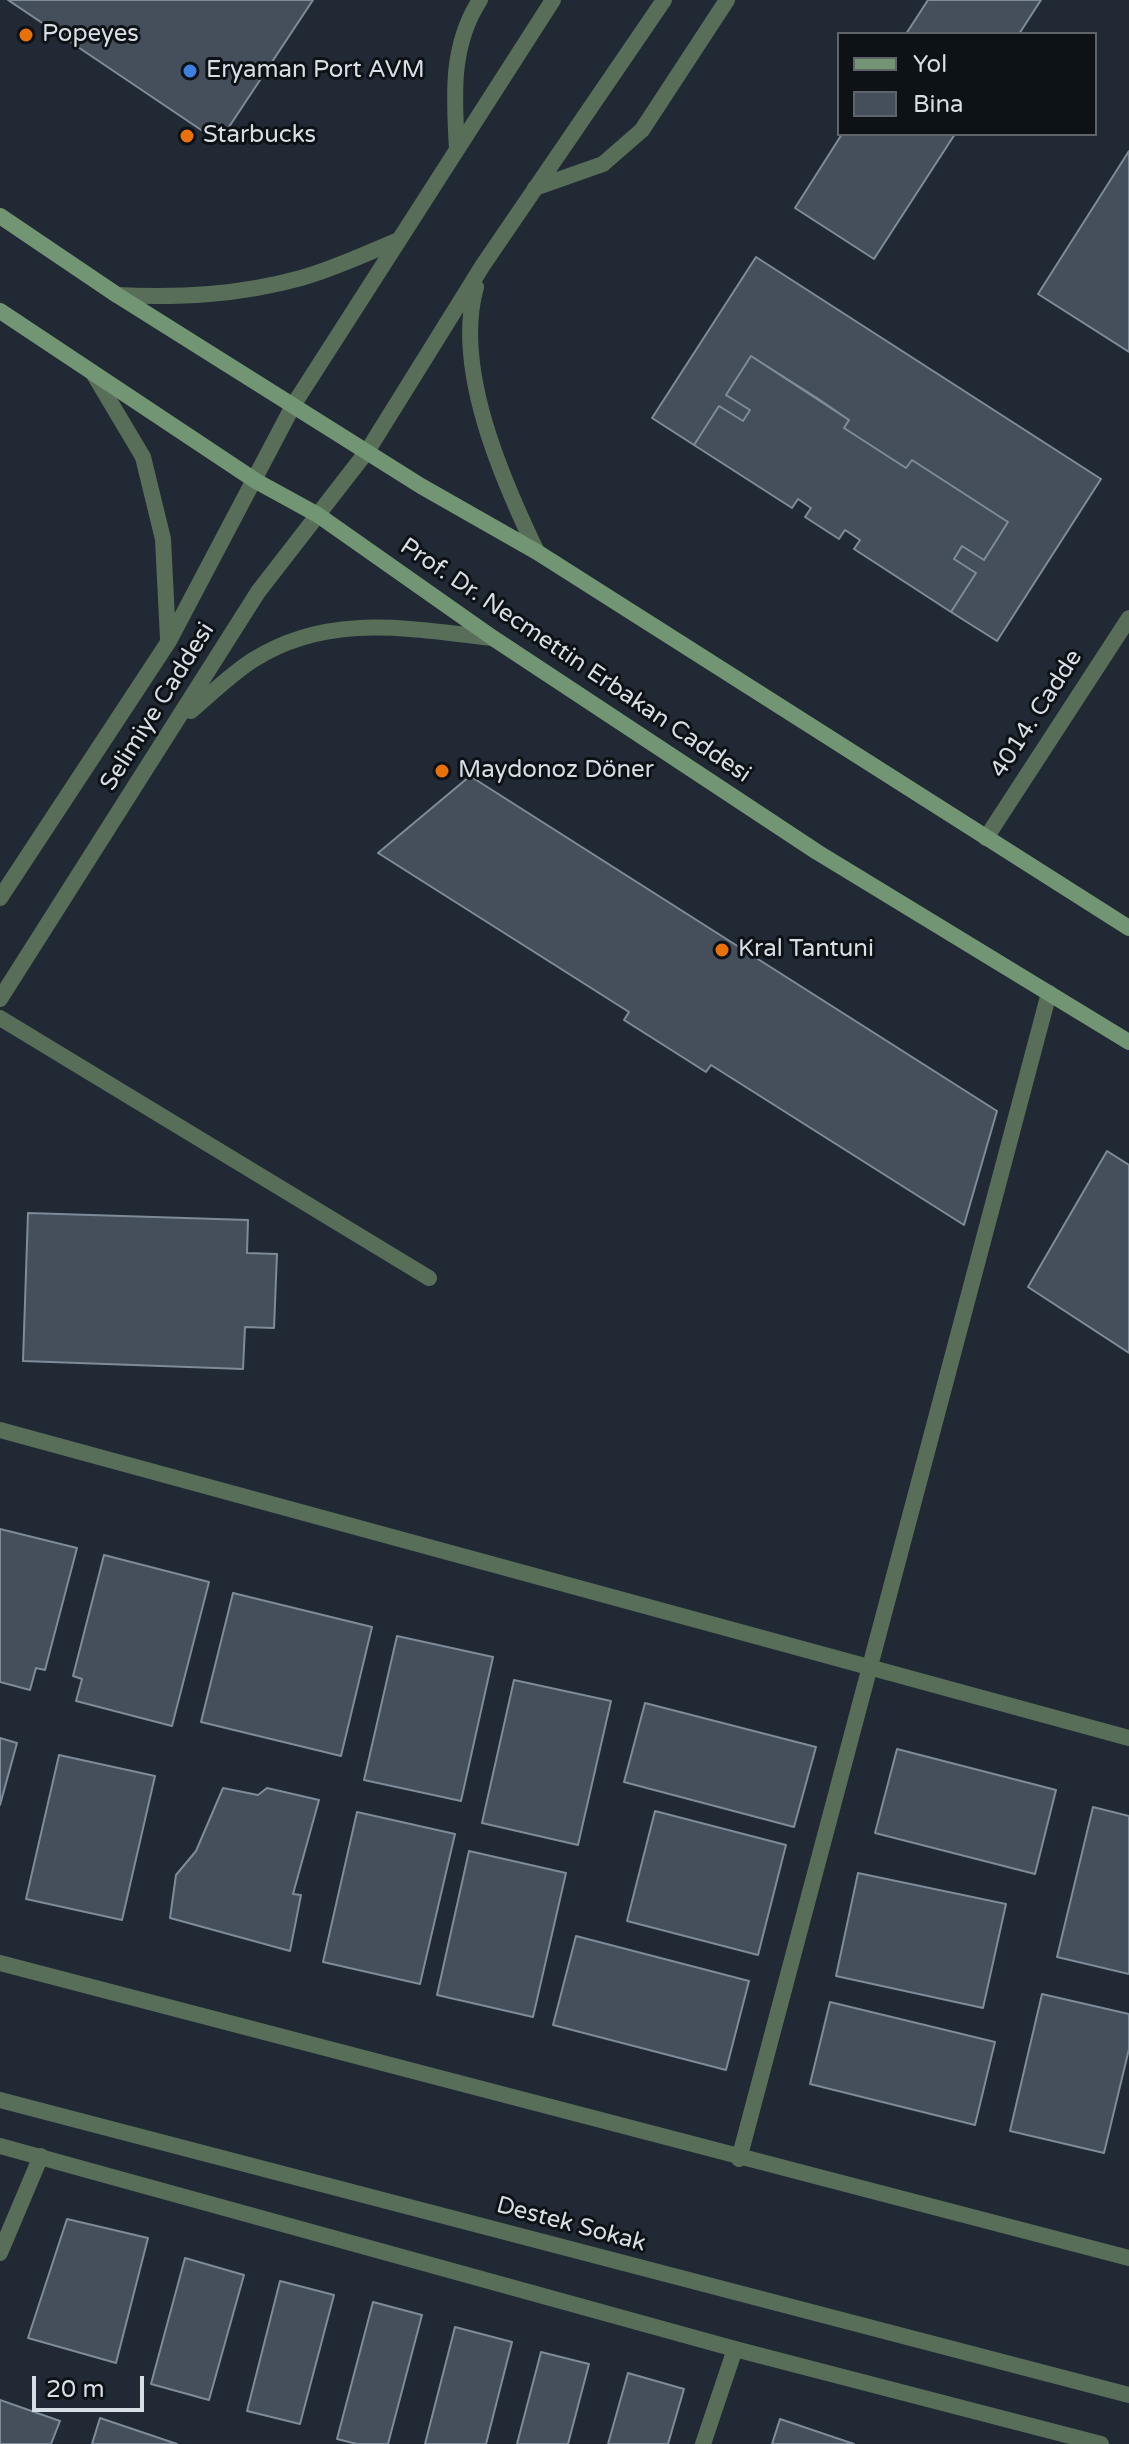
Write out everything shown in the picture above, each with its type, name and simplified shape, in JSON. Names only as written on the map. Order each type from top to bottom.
[{"type":"main road","points":[[0,216],[117,295],[421,486],[537,552],[1129,928]]},
{"type":"main road","name":"Prof. Dr. Necmettin Erbakan Caddesi","points":[[0,311],[256,481],[318,515],[493,638],[817,852],[1129,1042]]},
{"type":"street","points":[[457,149],[453,77],[468,18],[480,0]]},
{"type":"street","name":"Selimiye Caddesi","points":[[0,898],[169,641],[294,404],[553,0]]},
{"type":"street","points":[[537,552],[504,483],[471,357],[469,310],[483,265],[664,0]]},
{"type":"street","points":[[535,188],[603,164],[642,130],[727,0]]},
{"type":"street","points":[[117,295],[183,298],[239,292],[303,278],[399,240]]},
{"type":"street","name":"Selimiye Caddesi","points":[[0,999],[258,592],[368,450],[483,265]]},
{"type":"street","points":[[93,373],[143,457],[163,539],[169,641]]},
{"type":"street","name":"4014. Cadde","points":[[986,838],[1129,618]]},
{"type":"street","points":[[180,719],[253,660],[308,635],[369,625],[493,638]]},
{"type":"street","points":[[739,2159],[1049,993]]},
{"type":"street","points":[[0,1018],[429,1278]]},
{"type":"street","points":[[0,1430],[1129,1738]]},
{"type":"street","points":[[0,1963],[739,2159],[1129,2258]]},
{"type":"street","name":"Destek Sokak","points":[[0,2100],[1129,2395]]},
{"type":"street","points":[[0,2146],[735,2349],[1101,2444]]},
{"type":"street","points":[[0,2253],[41,2156]]},
{"type":"street","points":[[703,2444],[735,2349]]},
{"type":"building","name":"Eryaman Port AVM","points":[[8,0],[313,0],[219,142]]},
{"type":"building","points":[[928,0],[1041,0],[1020,32],[907,32]]},
{"type":"building","points":[[841,136],[954,136],[874,259],[795,208]]},
{"type":"building","points":[[1129,151],[1129,352],[1038,294]]},
{"type":"building","points":[[756,257],[1101,479],[997,641],[951,612],[976,573],[954,559],[962,546],[984,560],[1008,522],[912,460],[906,468],[844,428],[849,420],[817,398],[751,356],[726,395],[750,410],[743,421],[719,406],[694,445],[652,418]]},
{"type":"building","points":[[751,356],[849,420],[844,428],[906,468],[912,460],[1008,522],[984,560],[962,546],[954,559],[976,573],[951,612],[854,549],[860,540],[845,530],[839,539],[805,517],[811,508],[798,499],[792,508],[694,445],[719,406],[743,421],[750,410],[726,395]]},
{"type":"building","points":[[470,776],[997,1111],[964,1225],[711,1065],[706,1072],[624,1020],[629,1012],[378,853]]},
{"type":"building","points":[[1107,1151],[1129,1165],[1129,1353],[1028,1287]]},
{"type":"building","points":[[28,1213],[248,1220],[247,1253],[277,1254],[274,1328],[245,1327],[243,1369],[23,1361]]},
{"type":"building","points":[[0,1529],[77,1548],[45,1670],[36,1668],[30,1690],[0,1682]]},
{"type":"building","points":[[104,1555],[209,1582],[172,1726],[76,1701],[82,1679],[73,1676]]},
{"type":"building","points":[[233,1593],[372,1627],[341,1756],[201,1722]]},
{"type":"building","points":[[397,1636],[493,1657],[461,1801],[364,1780]]},
{"type":"building","points":[[514,1680],[611,1701],[578,1845],[482,1823]]},
{"type":"building","points":[[645,1703],[816,1747],[794,1827],[624,1782]]},
{"type":"building","points":[[0,1738],[17,1743],[0,1805]]},
{"type":"building","points":[[897,1749],[1056,1790],[1035,1874],[875,1833]]},
{"type":"building","points":[[59,1755],[155,1776],[122,1920],[26,1899]]},
{"type":"building","points":[[223,1788],[258,1795],[267,1788],[319,1800],[293,1894],[301,1895],[290,1951],[170,1918],[176,1875],[196,1851]]},
{"type":"building","points":[[1093,1807],[1129,1816],[1129,1974],[1057,1957]]},
{"type":"building","points":[[655,1811],[786,1845],[758,1955],[627,1921]]},
{"type":"building","points":[[357,1812],[455,1834],[420,1984],[323,1962]]},
{"type":"building","points":[[469,1851],[566,1873],[533,2017],[437,1995]]},
{"type":"building","points":[[858,1873],[1006,1904],[983,2008],[836,1976]]},
{"type":"building","points":[[576,1936],[749,1981],[726,2070],[553,2025]]},
{"type":"building","points":[[1042,1994],[1129,2014],[1129,2049],[1104,2153],[1010,2131]]},
{"type":"building","points":[[830,2002],[995,2042],[975,2125],[810,2084]]},
{"type":"building","points":[[67,2219],[148,2238],[116,2363],[28,2338]]},
{"type":"building","points":[[185,2258],[244,2275],[209,2400],[151,2384]]},
{"type":"building","points":[[280,2281],[334,2295],[300,2424],[247,2411]]},
{"type":"building","points":[[373,2302],[422,2315],[388,2444],[357,2444],[337,2439]]},
{"type":"building","points":[[455,2327],[512,2342],[486,2444],[425,2444]]},
{"type":"building","points":[[541,2352],[589,2364],[568,2444],[517,2444]]},
{"type":"building","points":[[628,2373],[684,2389],[668,2444],[608,2444]]},
{"type":"building","points":[[0,2400],[60,2421],[51,2444],[0,2444]]},
{"type":"building","points":[[100,2418],[177,2444],[92,2444]]},
{"type":"building","points":[[780,2419],[854,2444],[772,2444]]},
{"type":"place","name":"Popeyes","points":[[26,35]]},
{"type":"place","name":"Eryaman Port AVM","points":[[190,71]]},
{"type":"place","name":"Starbucks","points":[[187,136]]},
{"type":"place","name":"Maydonoz Döner","points":[[442,771]]},
{"type":"place","name":"Kral Tantuni","points":[[722,950]]}]
